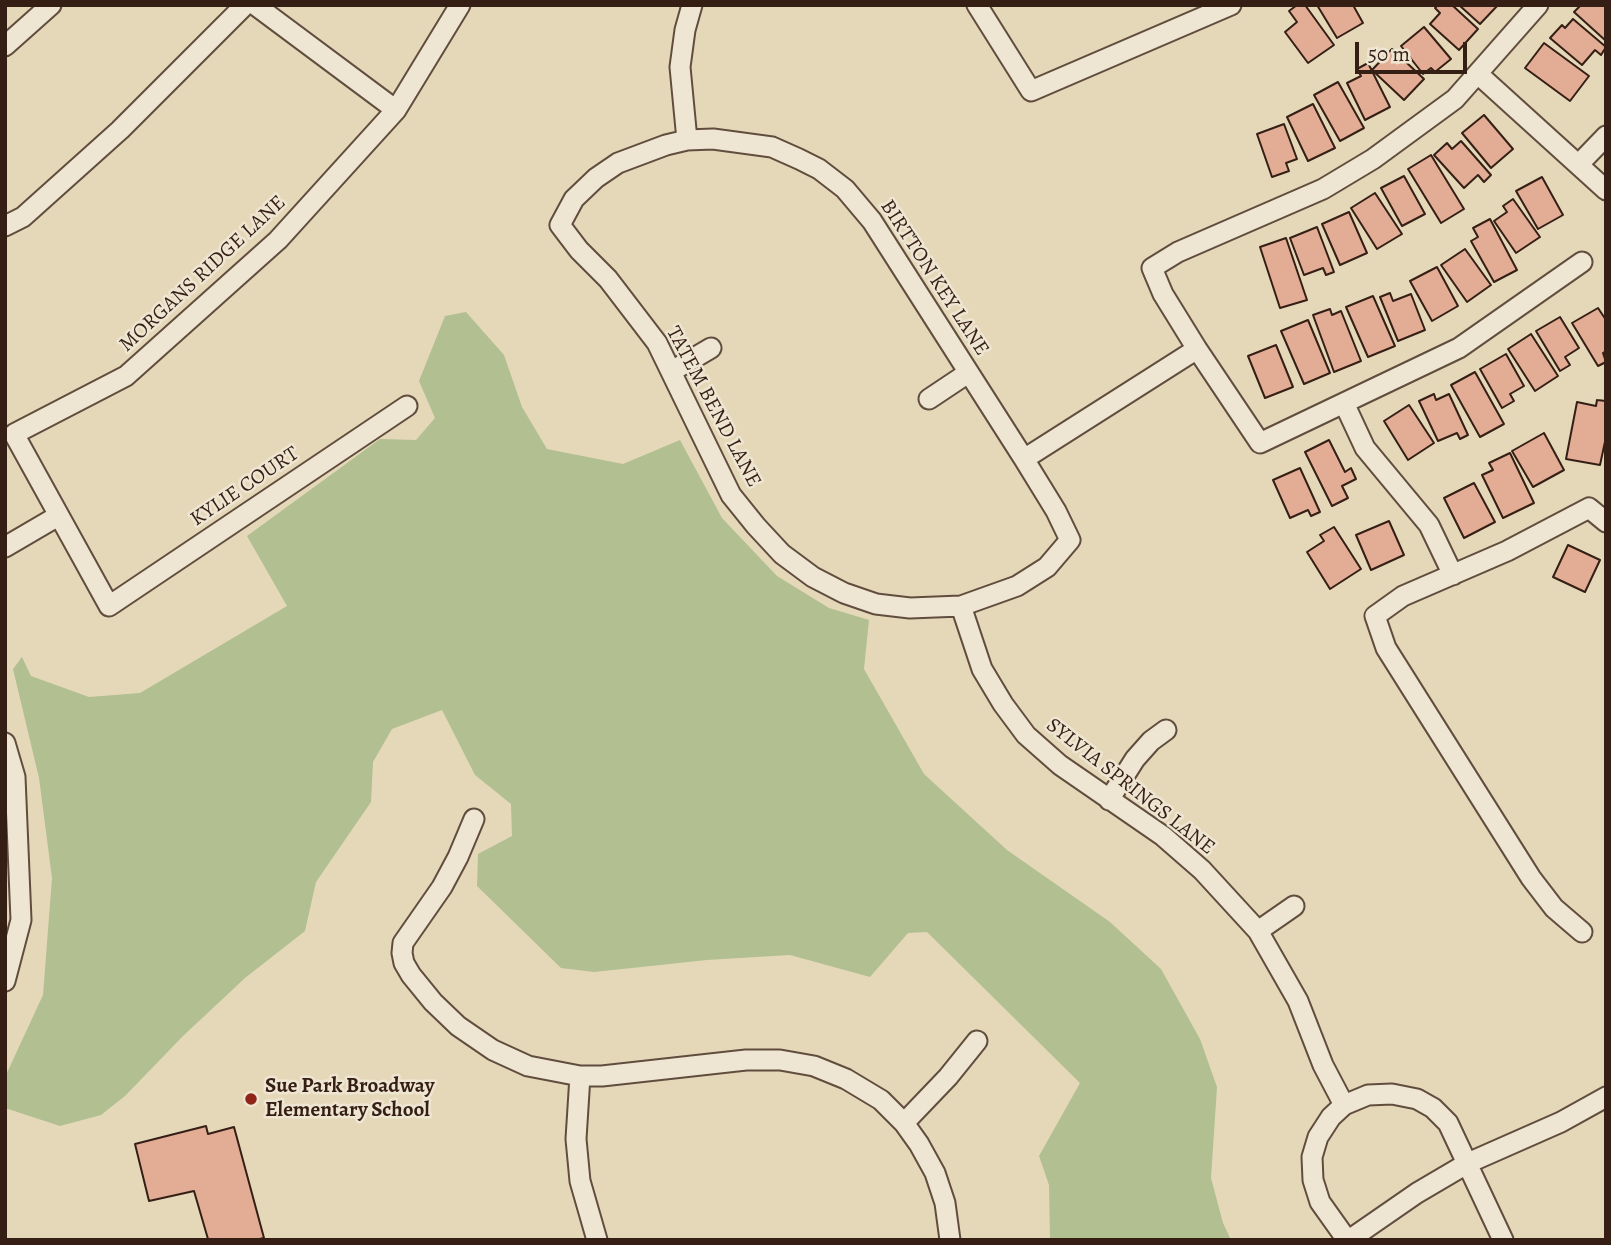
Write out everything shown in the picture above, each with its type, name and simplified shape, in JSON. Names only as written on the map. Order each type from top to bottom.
[{"type":"street","points":[[5,46],[51,5]]},
{"type":"street","points":[[5,226],[23,217],[120,130],[245,5]]},
{"type":"street","points":[[254,5],[397,110]]},
{"type":"street","name":"MORGANS RIDGE LANE","points":[[58,516],[14,434],[127,376],[278,240],[397,110],[460,5]]},
{"type":"street","points":[[687,140],[680,67],[685,30],[692,5]]},
{"type":"street","points":[[977,5],[1031,91],[1227,6]]},
{"type":"street","points":[[1538,5],[1455,99],[1373,159],[1323,189],[1190,247],[1152,268],[1163,294],[1260,443],[1459,348],[1582,262]]},
{"type":"street","points":[[1478,74],[1606,190]]},
{"type":"street","points":[[1579,164],[1606,136]]},
{"type":"street","name":"BIRTTON KEY LANE","points":[[560,225],[575,199],[596,178],[618,163],[644,152],[687,140],[742,142],[772,147],[819,170],[845,189],[872,221],[1024,458],[1070,540]]},
{"type":"street","name":"TATEM BEND LANE","points":[[560,225],[630,306],[657,343],[731,495],[782,554],[813,578],[876,604],[910,608],[961,606],[1017,586],[1047,567],[1070,540]]},
{"type":"street","points":[[672,371],[711,348]]},
{"type":"street","points":[[1024,458],[1197,349]]},
{"type":"street","points":[[929,399],[968,373]]},
{"type":"street","points":[[1344,403],[1365,448],[1429,525],[1453,575]]},
{"type":"street","name":"KYLIE COURT","points":[[58,516],[109,606],[407,406]]},
{"type":"street","points":[[1582,932],[1554,908],[1531,878],[1386,648],[1375,616],[1403,596],[1507,551],[1589,508],[1606,523]]},
{"type":"street","points":[[5,547],[58,516]]},
{"type":"street","name":"SYLVIA SPRINGS LANE","points":[[961,606],[982,669],[1003,704],[1035,743],[1108,800],[1163,836],[1202,870],[1258,931],[1298,1001],[1323,1065],[1345,1105]]},
{"type":"street","points":[[1108,800],[1135,759],[1166,730]]},
{"type":"street","points":[[5,743],[15,777],[21,920],[5,981]]},
{"type":"street","points":[[474,819],[442,887],[403,943],[402,953],[404,964],[411,975],[433,1002],[458,1026],[493,1050],[528,1066],[580,1076],[602,1076],[746,1060],[780,1060],[814,1066],[846,1079],[881,1100],[904,1123],[919,1144],[935,1173],[945,1203],[950,1240]]},
{"type":"street","points":[[1258,931],[1294,905]]},
{"type":"street","points":[[904,1123],[940,1086],[977,1041]]},
{"type":"street","points":[[580,1076],[576,1139],[579,1171],[597,1240]]},
{"type":"street","points":[[1503,1240],[1468,1163],[1448,1123],[1433,1108],[1416,1099],[1392,1094],[1368,1095],[1345,1105],[1331,1117],[1318,1137],[1312,1157],[1313,1180],[1320,1202],[1348,1240],[1417,1193],[1468,1163],[1561,1122],[1606,1097]]},
{"type":"green space","points":[[466,312],[504,355],[522,407],[547,449],[623,464],[680,440],[722,518],[777,576],[829,608],[869,620],[864,669],[924,774],[1007,850],[1110,922],[1161,969],[1200,1039],[1217,1087],[1211,1178],[1223,1223],[1231,1240],[1050,1240],[1049,1185],[1039,1156],[1080,1083],[927,932],[908,933],[870,977],[790,955],[707,960],[594,972],[561,968],[477,886],[478,854],[512,836],[511,804],[475,775],[442,710],[392,729],[373,762],[371,802],[316,882],[305,931],[245,978],[183,1036],[125,1096],[101,1115],[60,1126],[5,1108],[5,1077],[43,995],[52,878],[39,778],[13,669],[22,657],[31,676],[89,697],[140,693],[287,606],[247,536],[380,439],[416,440],[435,418],[419,381],[445,316]]},
{"type":"building","points":[[1297,5],[1305,5],[1334,45],[1308,63],[1285,32],[1297,22],[1289,11]]},
{"type":"building","points":[[1317,5],[1353,5],[1363,23],[1337,38]]},
{"type":"building","points":[[1438,5],[1452,5],[1478,29],[1459,50],[1430,24],[1440,13],[1435,8]]},
{"type":"building","points":[[1459,5],[1498,5],[1480,24]]},
{"type":"building","points":[[1581,5],[1606,5],[1606,41],[1574,12]]},
{"type":"building","points":[[1573,19],[1606,47],[1601,55],[1595,50],[1582,65],[1550,38],[1562,25],[1565,28]]},
{"type":"building","points":[[1424,27],[1451,59],[1435,72],[1431,68],[1423,74],[1401,46]]},
{"type":"building","points":[[1544,43],[1589,76],[1570,101],[1525,68]]},
{"type":"building","points":[[1392,49],[1424,79],[1404,100],[1372,70]]},
{"type":"building","points":[[1368,63],[1390,107],[1365,120],[1347,83],[1361,76],[1357,69]]},
{"type":"building","points":[[1338,82],[1364,128],[1340,141],[1314,95]]},
{"type":"building","points":[[1313,104],[1335,148],[1308,161],[1287,117]]},
{"type":"building","points":[[1484,115],[1513,149],[1491,168],[1462,133]]},
{"type":"building","points":[[1284,124],[1297,159],[1286,163],[1289,171],[1272,177],[1257,134]]},
{"type":"building","points":[[1461,141],[1491,175],[1484,182],[1478,175],[1464,188],[1434,155],[1447,143],[1452,149]]},
{"type":"building","points":[[1431,155],[1464,209],[1441,223],[1408,169]]},
{"type":"building","points":[[1404,176],[1425,214],[1402,226],[1381,188]]},
{"type":"building","points":[[1542,177],[1563,215],[1538,229],[1516,191]]},
{"type":"building","points":[[1375,193],[1402,234],[1377,249],[1351,208]]},
{"type":"building","points":[[1513,199],[1540,237],[1516,253],[1494,221],[1507,212],[1503,206]]},
{"type":"building","points":[[1349,212],[1367,253],[1340,265],[1322,224]]},
{"type":"building","points":[[1490,219],[1517,270],[1494,282],[1471,241],[1478,237],[1473,228]]},
{"type":"building","points":[[1317,227],[1334,272],[1326,275],[1323,268],[1304,275],[1290,238]]},
{"type":"building","points":[[1286,238],[1307,300],[1280,308],[1260,247]]},
{"type":"building","points":[[1465,249],[1491,285],[1467,302],[1441,265]]},
{"type":"building","points":[[1437,267],[1458,306],[1432,321],[1410,281]]},
{"type":"building","points":[[1390,293],[1393,301],[1411,294],[1425,330],[1398,341],[1380,297]]},
{"type":"building","points":[[1373,296],[1395,346],[1368,357],[1346,307]]},
{"type":"building","points":[[1598,308],[1606,320],[1606,351],[1603,353],[1606,362],[1598,366],[1572,323]]},
{"type":"building","points":[[1330,309],[1332,315],[1341,311],[1361,361],[1334,372],[1313,315]]},
{"type":"building","points":[[1560,317],[1579,348],[1565,357],[1570,365],[1560,371],[1536,331]]},
{"type":"building","points":[[1308,320],[1330,373],[1304,384],[1281,331]]},
{"type":"building","points":[[1531,334],[1558,376],[1535,391],[1508,349]]},
{"type":"building","points":[[1276,345],[1293,387],[1265,398],[1248,356]]},
{"type":"building","points":[[1506,354],[1524,386],[1510,394],[1514,401],[1502,408],[1480,369]]},
{"type":"building","points":[[1475,372],[1504,424],[1480,437],[1451,385]]},
{"type":"building","points":[[1434,394],[1436,400],[1449,394],[1468,435],[1460,439],[1457,433],[1438,441],[1419,401]]},
{"type":"building","points":[[1597,400],[1606,401],[1606,437],[1600,465],[1566,459],[1577,402],[1596,406]]},
{"type":"building","points":[[1409,405],[1434,443],[1408,460],[1384,421]]},
{"type":"building","points":[[1544,433],[1564,470],[1533,487],[1512,451]]},
{"type":"building","points":[[1329,440],[1345,472],[1351,468],[1356,479],[1342,486],[1348,498],[1332,506],[1305,452]]},
{"type":"building","points":[[1510,453],[1534,503],[1503,518],[1482,475],[1493,470],[1489,463]]},
{"type":"building","points":[[1300,468],[1320,512],[1311,516],[1308,510],[1290,518],[1273,480]]},
{"type":"building","points":[[1474,483],[1495,522],[1464,538],[1444,498]]},
{"type":"building","points":[[1389,521],[1404,555],[1371,570],[1356,535]]},
{"type":"building","points":[[1334,527],[1361,569],[1330,589],[1307,552],[1324,541],[1320,535]]},
{"type":"building","points":[[1568,545],[1600,560],[1585,592],[1553,577]]},
{"type":"building","points":[[206,1126],[208,1134],[234,1127],[264,1238],[204,1240],[208,1239],[194,1191],[149,1201],[135,1144]]},
{"type":"place","name":"Sue Park Broadway Elementary School","points":[[251,1099]]}]
